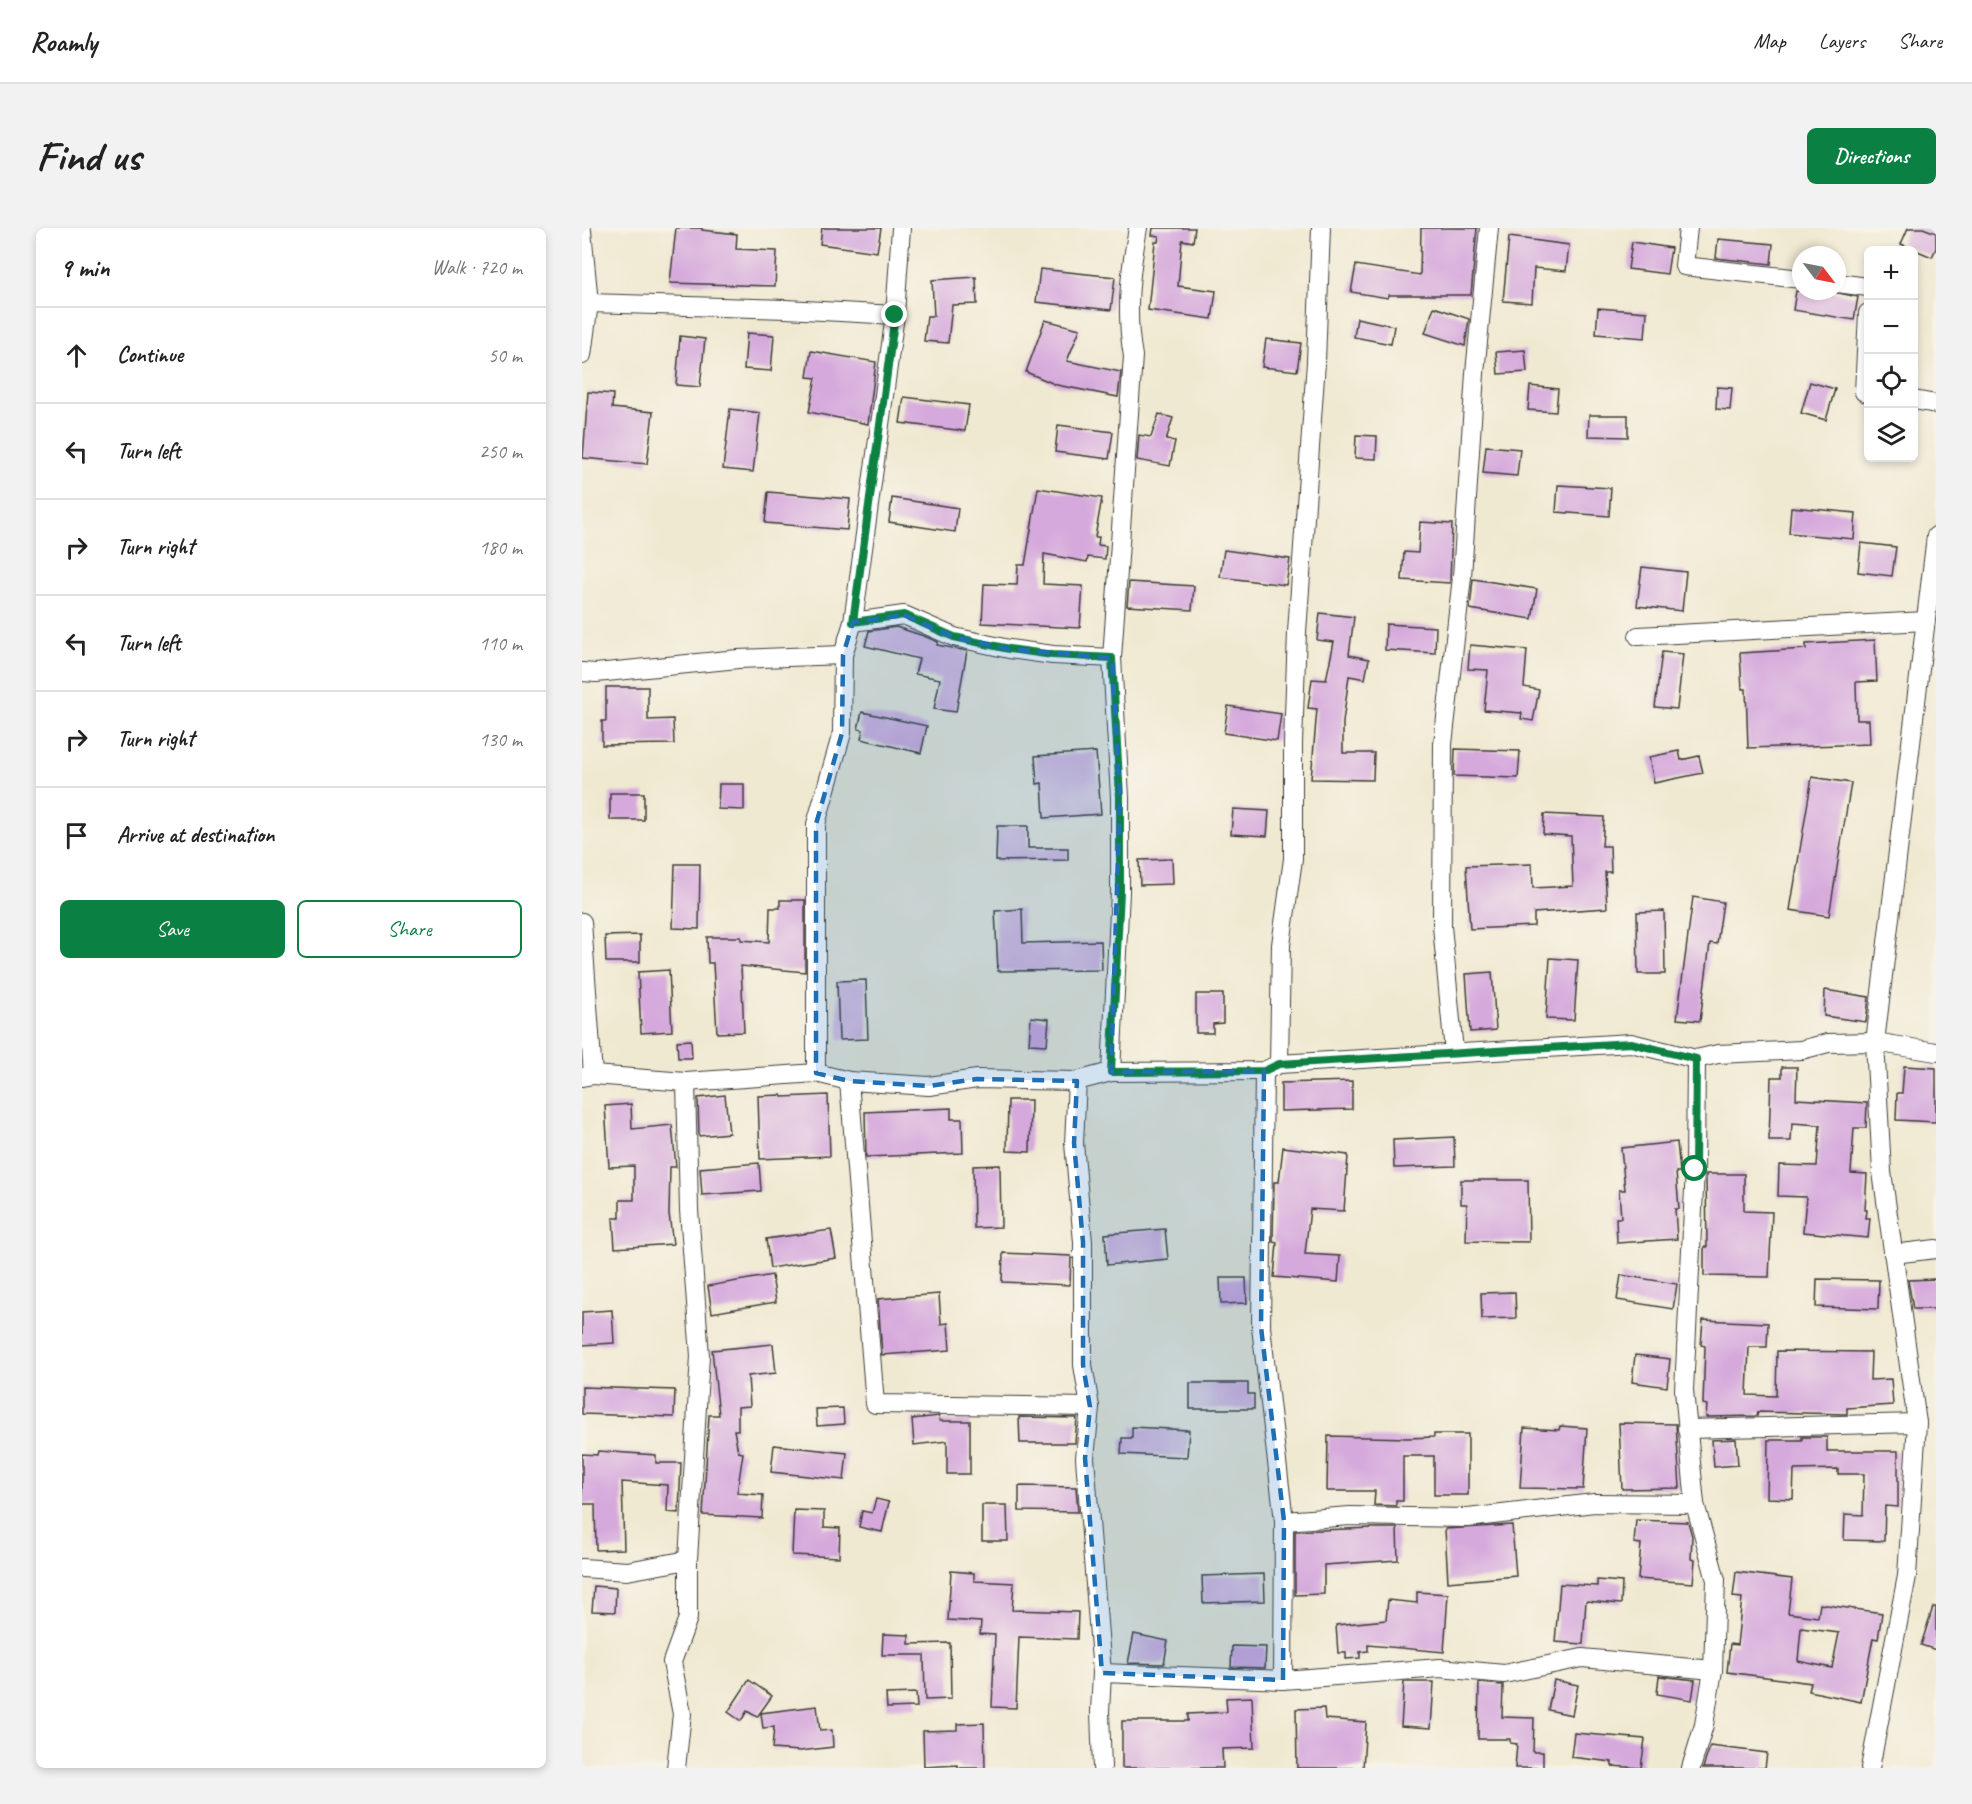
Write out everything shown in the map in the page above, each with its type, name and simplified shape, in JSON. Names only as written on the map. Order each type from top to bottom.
[{"type":"street","points":[[816,1072],[816,824],[842,733],[843,655],[853,622],[895,315],[901,228]]},
{"type":"street","points":[[1111,1072],[1120,892],[1120,797],[1112,658],[1132,357],[1127,326],[1137,228]]},
{"type":"street","points":[[1283,1680],[1284,1521],[1261,1327],[1272,1068],[1281,945],[1293,859],[1293,743],[1297,632],[1316,362],[1321,228]]},
{"type":"street","points":[[1454,1052],[1442,926],[1443,744],[1462,577],[1475,373],[1489,228]]},
{"type":"street","points":[[1688,228],[1684,266],[1792,278]]},
{"type":"street","points":[[582,231],[589,303],[582,355]]},
{"type":"street","points":[[1846,284],[1864,286]]},
{"type":"street","points":[[589,303],[895,315]]},
{"type":"street","points":[[1918,401],[1936,404]]},
{"type":"street","points":[[1870,1768],[1907,1576],[1917,1423],[1882,1172],[1875,1042],[1936,536]]},
{"type":"street","points":[[853,622],[904,615],[954,637],[1009,649],[1053,655],[1112,658]]},
{"type":"street","points":[[1638,636],[1926,621]]},
{"type":"street","points":[[582,672],[738,659],[843,655]]},
{"type":"street","points":[[582,922],[587,1076],[686,1082],[816,1072],[849,1081],[929,1086],[977,1079],[1077,1081],[1111,1072],[1272,1068],[1454,1052],[1631,1043],[1696,1059],[1718,1054],[1801,1050],[1828,1043],[1875,1042],[1936,1052]]},
{"type":"street","points":[[1691,1768],[1704,1725],[1713,1670],[1716,1580],[1695,1504],[1684,1390],[1695,1169],[1696,1059]]},
{"type":"street","points":[[849,1081],[875,1404],[1090,1407]]},
{"type":"street","points":[[1077,1081],[1074,1143],[1083,1242],[1083,1365],[1090,1407],[1085,1458],[1102,1673],[1100,1712],[1102,1768]]},
{"type":"street","points":[[676,1768],[682,1714],[672,1662],[688,1617],[688,1560],[700,1356],[689,1210],[686,1082]]},
{"type":"street","points":[[1893,1254],[1936,1249]]},
{"type":"street","points":[[1687,1429],[1917,1423]]},
{"type":"street","points":[[1284,1521],[1350,1516],[1468,1518],[1594,1503],[1695,1504]]},
{"type":"street","points":[[582,1568],[627,1571],[688,1560]]},
{"type":"street","points":[[1102,1673],[1283,1680],[1440,1668],[1504,1674],[1582,1658],[1713,1670]]},
{"type":"highlighted area","points":[[904,615],[954,637],[1009,649],[1112,658],[1120,797],[1111,1072],[1264,1071],[1261,1327],[1284,1521],[1283,1680],[1102,1673],[1085,1458],[1090,1407],[1083,1365],[1083,1242],[1074,1143],[1077,1081],[977,1079],[929,1086],[849,1081],[816,1073],[816,824],[842,733],[843,655],[853,622]]},
{"type":"building","points":[[676,228],[702,228],[702,230],[737,234],[736,249],[777,251],[775,286],[670,283]]},
{"type":"building","points":[[822,228],[881,228],[877,252],[820,244]]},
{"type":"building","points":[[1153,228],[1195,228],[1193,242],[1182,240],[1178,286],[1216,291],[1212,319],[1148,310],[1155,242],[1158,242],[1159,236],[1152,235]]},
{"type":"building","points":[[1421,228],[1477,228],[1471,295],[1389,295],[1388,298],[1351,292],[1356,265],[1420,275]]},
{"type":"building","points":[[1908,228],[1923,228],[1936,233],[1936,248],[1932,257],[1918,251],[1918,246],[1901,244]]},
{"type":"building","points":[[1509,237],[1569,245],[1566,271],[1534,268],[1532,303],[1503,301]]},
{"type":"building","points":[[1718,239],[1773,244],[1771,264],[1716,258]]},
{"type":"building","points":[[1632,242],[1671,248],[1667,274],[1628,269]]},
{"type":"building","points":[[1040,269],[1115,277],[1111,310],[1036,302]]},
{"type":"building","points":[[976,277],[977,304],[952,305],[948,343],[924,341],[927,316],[934,316],[932,280]]},
{"type":"building","points":[[1846,295],[1858,297],[1854,320],[1793,310],[1795,300],[1846,300]]},
{"type":"building","points":[[1434,307],[1469,319],[1465,346],[1425,333]]},
{"type":"building","points":[[1598,308],[1647,312],[1645,338],[1596,334]]},
{"type":"building","points":[[1357,318],[1394,326],[1391,344],[1354,337]]},
{"type":"building","points":[[1045,320],[1080,329],[1067,361],[1121,372],[1118,397],[1057,385],[1026,372]]},
{"type":"building","points":[[747,333],[774,335],[771,371],[744,369]]},
{"type":"building","points":[[680,336],[705,339],[700,387],[676,385]]},
{"type":"building","points":[[1266,339],[1301,343],[1297,371],[1262,367]]},
{"type":"building","points":[[1525,350],[1527,372],[1498,374],[1496,352]]},
{"type":"building","points":[[811,351],[876,362],[868,424],[809,412],[816,378],[807,377]]},
{"type":"building","points":[[1810,382],[1835,389],[1826,420],[1801,413]]},
{"type":"building","points":[[1530,386],[1558,389],[1556,412],[1528,410]]},
{"type":"building","points":[[1717,387],[1732,388],[1730,410],[1716,409]]},
{"type":"building","points":[[588,392],[613,394],[612,408],[653,412],[647,464],[583,458]]},
{"type":"building","points":[[904,397],[969,405],[965,431],[900,423]]},
{"type":"building","points":[[730,409],[760,413],[753,472],[723,469]]},
{"type":"building","points":[[1159,414],[1173,418],[1166,440],[1175,441],[1170,466],[1137,460],[1139,435],[1151,437]]},
{"type":"building","points":[[1589,415],[1628,415],[1628,437],[1588,436]]},
{"type":"building","points":[[1058,425],[1113,432],[1109,459],[1055,452]]},
{"type":"building","points":[[1356,435],[1377,436],[1376,459],[1355,458]]},
{"type":"building","points":[[1486,446],[1520,449],[1517,476],[1483,473]]},
{"type":"building","points":[[1558,485],[1611,488],[1609,516],[1556,512]]},
{"type":"building","points":[[1038,488],[1102,498],[1095,537],[1099,537],[1098,545],[1106,546],[1105,559],[1088,557],[1087,562],[1044,554],[1043,584],[1083,586],[1080,628],[982,623],[984,584],[1017,585],[1018,565],[1025,565]]},
{"type":"building","points":[[768,492],[850,499],[847,530],[765,523]]},
{"type":"building","points":[[892,498],[958,508],[955,532],[889,522]]},
{"type":"building","points":[[1791,507],[1856,513],[1854,539],[1789,533]]},
{"type":"building","points":[[1420,522],[1452,524],[1450,583],[1402,580],[1404,552],[1418,553]]},
{"type":"building","points":[[1861,543],[1896,547],[1892,576],[1858,572]]},
{"type":"building","points":[[1224,550],[1290,559],[1286,585],[1220,577]]},
{"type":"building","points":[[1642,567],[1686,572],[1682,611],[1637,606]]},
{"type":"building","points":[[1473,579],[1537,589],[1532,619],[1470,609]]},
{"type":"building","points":[[1129,582],[1194,586],[1192,610],[1127,606]]},
{"type":"building","points":[[1320,613],[1354,617],[1349,655],[1369,659],[1365,679],[1349,676],[1343,722],[1343,753],[1374,753],[1373,780],[1311,779],[1317,709],[1308,708],[1312,679],[1326,680],[1334,642],[1317,640]]},
{"type":"building","points":[[1386,624],[1436,627],[1435,653],[1385,650]]},
{"type":"building","points":[[896,627],[938,642],[937,645],[967,651],[956,712],[934,709],[940,679],[915,674],[919,659],[865,646],[869,631]]},
{"type":"building","points":[[1875,640],[1877,681],[1856,682],[1857,720],[1869,720],[1870,744],[1748,748],[1746,689],[1742,689],[1740,653],[1806,649],[1806,644]]},
{"type":"building","points":[[1470,645],[1527,650],[1524,687],[1539,690],[1533,721],[1521,719],[1522,713],[1484,710],[1488,670],[1468,669]]},
{"type":"building","points":[[1662,652],[1683,654],[1677,709],[1655,707]]},
{"type":"building","points":[[606,687],[648,687],[648,720],[673,719],[674,744],[602,745],[602,721],[606,721]]},
{"type":"building","points":[[1228,706],[1281,714],[1277,741],[1224,733]]},
{"type":"building","points":[[862,712],[927,726],[921,753],[861,739],[863,730],[858,729]]},
{"type":"building","points":[[1455,749],[1520,751],[1518,778],[1454,776]]},
{"type":"building","points":[[1679,751],[1681,760],[1699,756],[1703,773],[1654,783],[1649,757]]},
{"type":"building","points":[[1096,752],[1101,814],[1044,818],[1042,783],[1037,784],[1035,756]]},
{"type":"building","points":[[1812,777],[1851,783],[1829,916],[1790,910]]},
{"type":"building","points":[[719,784],[744,784],[744,810],[718,809]]},
{"type":"building","points":[[610,793],[644,793],[644,820],[610,820]]},
{"type":"building","points":[[1233,809],[1269,811],[1267,836],[1231,834]]},
{"type":"building","points":[[1544,814],[1604,817],[1602,846],[1610,846],[1611,872],[1605,872],[1607,908],[1534,913],[1534,926],[1470,929],[1466,866],[1532,864],[1533,888],[1573,886],[1571,836],[1543,834]]},
{"type":"building","points":[[997,826],[1028,826],[1028,848],[1068,848],[1068,860],[996,861]]},
{"type":"building","points":[[1172,859],[1173,884],[1140,885],[1139,860]]},
{"type":"building","points":[[675,864],[700,864],[699,929],[673,928]]},
{"type":"building","points":[[1693,897],[1723,902],[1717,944],[1710,943],[1700,1021],[1677,1019]]},
{"type":"building","points":[[780,900],[805,900],[805,972],[741,966],[744,1032],[717,1033],[713,963],[708,963],[707,937],[741,937],[741,940],[769,942],[770,908],[780,908]]},
{"type":"building","points":[[1022,909],[1023,943],[1101,941],[1102,970],[998,971],[995,911]]},
{"type":"building","points":[[1664,911],[1665,974],[1638,974],[1637,912]]},
{"type":"building","points":[[640,935],[640,962],[606,962],[605,936]]},
{"type":"building","points":[[1550,958],[1578,960],[1574,1020],[1546,1019]]},
{"type":"building","points":[[669,970],[672,1031],[641,1033],[638,972]]},
{"type":"building","points":[[1492,972],[1496,1030],[1470,1032],[1466,974]]},
{"type":"building","points":[[866,980],[868,1039],[839,1040],[837,981]]},
{"type":"building","points":[[1825,990],[1869,997],[1866,1022],[1824,1016]]},
{"type":"building","points":[[1196,994],[1223,994],[1223,1023],[1213,1024],[1213,1033],[1196,1033]]},
{"type":"building","points":[[1031,1017],[1049,1019],[1047,1045],[1029,1044]]},
{"type":"building","points":[[691,1040],[692,1058],[678,1058],[677,1041]]},
{"type":"building","points":[[1904,1066],[1936,1068],[1936,1122],[1896,1120],[1897,1093],[1902,1093]]},
{"type":"building","points":[[1782,1067],[1797,1067],[1796,1099],[1867,1103],[1866,1128],[1854,1128],[1851,1173],[1867,1174],[1865,1210],[1867,1210],[1866,1218],[1870,1218],[1868,1238],[1803,1232],[1806,1197],[1778,1196],[1779,1165],[1817,1166],[1820,1125],[1792,1123],[1791,1141],[1769,1141],[1771,1077],[1782,1077]]},
{"type":"building","points":[[1352,1081],[1352,1109],[1281,1111],[1281,1083]]},
{"type":"building","points":[[725,1095],[729,1133],[699,1136],[698,1098]]},
{"type":"building","points":[[781,1095],[782,1097],[828,1095],[830,1156],[760,1159],[758,1096]]},
{"type":"building","points":[[1008,1100],[1031,1100],[1030,1152],[1007,1151]]},
{"type":"building","points":[[631,1104],[632,1129],[672,1125],[676,1167],[670,1167],[669,1214],[673,1244],[615,1248],[613,1218],[620,1218],[620,1200],[634,1200],[634,1166],[609,1167],[605,1106]]},
{"type":"building","points":[[951,1108],[951,1119],[962,1119],[963,1153],[866,1157],[865,1112]]},
{"type":"building","points":[[1454,1137],[1455,1166],[1394,1168],[1393,1140]]},
{"type":"building","points":[[1677,1142],[1680,1172],[1676,1172],[1679,1209],[1675,1209],[1677,1239],[1617,1243],[1616,1218],[1621,1218],[1619,1190],[1625,1190],[1621,1148]]},
{"type":"building","points":[[1283,1147],[1348,1155],[1344,1211],[1310,1209],[1305,1254],[1340,1256],[1338,1282],[1274,1277],[1277,1243],[1273,1242],[1274,1182],[1279,1182]]},
{"type":"building","points":[[759,1163],[761,1191],[702,1195],[700,1168]]},
{"type":"building","points":[[1000,1165],[1001,1227],[974,1228],[973,1166]]},
{"type":"building","points":[[1706,1174],[1744,1174],[1744,1211],[1772,1212],[1769,1277],[1704,1276],[1704,1247],[1707,1247]]},
{"type":"building","points":[[1461,1180],[1528,1180],[1529,1242],[1466,1241],[1467,1204],[1461,1204]]},
{"type":"building","points":[[1165,1229],[1168,1259],[1107,1265],[1105,1234]]},
{"type":"building","points":[[831,1230],[836,1258],[770,1268],[766,1239]]},
{"type":"building","points":[[1003,1253],[1071,1256],[1070,1285],[1002,1282]]},
{"type":"building","points":[[772,1275],[776,1302],[712,1313],[708,1286]]},
{"type":"building","points":[[1621,1275],[1677,1284],[1673,1309],[1617,1300]]},
{"type":"building","points":[[1220,1278],[1246,1278],[1247,1303],[1221,1304]]},
{"type":"building","points":[[1817,1279],[1879,1280],[1878,1309],[1816,1307]]},
{"type":"building","points":[[1936,1279],[1936,1309],[1913,1309],[1908,1280]]},
{"type":"building","points":[[1515,1292],[1516,1318],[1482,1319],[1481,1293]]},
{"type":"building","points":[[939,1294],[941,1324],[948,1323],[950,1350],[882,1355],[878,1299]]},
{"type":"building","points":[[612,1310],[614,1343],[582,1345],[582,1312]]},
{"type":"building","points":[[1703,1320],[1768,1323],[1767,1347],[1749,1347],[1747,1395],[1776,1396],[1777,1351],[1871,1352],[1870,1380],[1891,1379],[1893,1405],[1847,1408],[1847,1414],[1758,1412],[1757,1416],[1706,1417],[1707,1405],[1703,1404],[1705,1346],[1701,1345]]},
{"type":"building","points":[[773,1344],[776,1373],[748,1376],[750,1406],[738,1407],[738,1430],[734,1430],[738,1452],[743,1453],[737,1493],[763,1495],[762,1518],[703,1515],[709,1415],[719,1415],[712,1350]]},
{"type":"building","points":[[1635,1355],[1670,1359],[1667,1387],[1632,1382]]},
{"type":"building","points":[[1190,1383],[1248,1383],[1248,1394],[1254,1394],[1254,1409],[1190,1409]]},
{"type":"building","points":[[582,1387],[675,1390],[674,1417],[582,1414]]},
{"type":"building","points":[[843,1408],[844,1424],[817,1426],[816,1409]]},
{"type":"building","points":[[939,1416],[940,1421],[970,1421],[970,1474],[947,1474],[947,1441],[914,1445],[912,1419]]},
{"type":"building","points":[[1019,1417],[1077,1418],[1075,1443],[1020,1443]]},
{"type":"building","points":[[1619,1423],[1676,1424],[1680,1488],[1622,1489]]},
{"type":"building","points":[[1560,1426],[1587,1428],[1583,1489],[1520,1488],[1524,1428],[1559,1430]]},
{"type":"building","points":[[1132,1427],[1189,1430],[1187,1457],[1121,1454],[1122,1438],[1132,1438]]},
{"type":"building","points":[[1434,1434],[1468,1434],[1468,1495],[1434,1495],[1434,1456],[1403,1456],[1403,1501],[1396,1501],[1396,1506],[1374,1505],[1375,1491],[1327,1491],[1328,1436],[1408,1438],[1434,1437]]},
{"type":"building","points":[[1802,1437],[1827,1437],[1827,1451],[1898,1451],[1898,1507],[1885,1506],[1884,1541],[1844,1540],[1845,1514],[1863,1515],[1864,1474],[1838,1474],[1838,1469],[1794,1470],[1793,1499],[1767,1498],[1768,1440],[1802,1440]]},
{"type":"building","points":[[1736,1439],[1738,1465],[1714,1467],[1712,1440]]},
{"type":"building","points":[[774,1445],[847,1453],[844,1480],[771,1472]]},
{"type":"building","points":[[598,1451],[656,1455],[656,1463],[681,1463],[679,1513],[667,1512],[668,1485],[622,1482],[624,1549],[596,1550],[595,1504],[582,1504],[582,1454],[597,1455]]},
{"type":"building","points":[[1019,1486],[1076,1487],[1078,1512],[1019,1511]]},
{"type":"building","points":[[876,1499],[889,1502],[882,1532],[859,1527],[862,1511],[872,1513]]},
{"type":"building","points":[[982,1505],[1007,1505],[1008,1541],[982,1541]]},
{"type":"building","points":[[794,1510],[824,1511],[824,1527],[840,1528],[839,1557],[792,1555]]},
{"type":"building","points":[[1636,1520],[1688,1522],[1692,1536],[1691,1559],[1695,1560],[1693,1583],[1638,1579],[1641,1544],[1634,1543]]},
{"type":"building","points":[[1512,1525],[1516,1576],[1448,1582],[1445,1529]]},
{"type":"building","points":[[1397,1528],[1398,1560],[1324,1565],[1324,1594],[1295,1595],[1295,1531]]},
{"type":"building","points":[[951,1571],[974,1573],[974,1581],[1014,1583],[1012,1610],[1078,1612],[1077,1639],[1019,1637],[1016,1708],[992,1707],[995,1635],[980,1634],[981,1622],[948,1620]]},
{"type":"building","points":[[1736,1572],[1792,1579],[1788,1613],[1818,1617],[1820,1604],[1882,1613],[1878,1639],[1873,1638],[1861,1702],[1809,1691],[1811,1683],[1727,1672],[1730,1644],[1737,1645],[1742,1598],[1733,1597]],"holes":[[[1801,1628],[1839,1633],[1832,1668],[1798,1661]]]},
{"type":"building","points":[[1264,1574],[1265,1601],[1203,1603],[1202,1576]]},
{"type":"building","points":[[1597,1580],[1622,1582],[1621,1604],[1586,1601],[1583,1644],[1555,1642],[1560,1584],[1597,1586]]},
{"type":"building","points":[[594,1586],[616,1588],[615,1612],[592,1611]]},
{"type":"building","points":[[1417,1592],[1448,1594],[1444,1652],[1368,1645],[1368,1651],[1360,1652],[1360,1658],[1346,1659],[1346,1653],[1338,1653],[1336,1625],[1386,1620],[1388,1600],[1417,1603]]},
{"type":"building","points":[[1933,1607],[1936,1607],[1936,1650],[1921,1645]]},
{"type":"building","points":[[883,1634],[909,1635],[909,1644],[950,1643],[951,1699],[925,1700],[924,1655],[882,1655]]},
{"type":"building","points":[[1134,1634],[1168,1641],[1164,1664],[1128,1663]]},
{"type":"building","points":[[1232,1646],[1266,1647],[1265,1668],[1231,1667]]},
{"type":"building","points":[[1659,1676],[1695,1680],[1692,1700],[1657,1694]]},
{"type":"building","points":[[749,1680],[772,1696],[757,1717],[747,1711],[741,1721],[728,1712]]},
{"type":"building","points":[[1554,1680],[1578,1685],[1572,1715],[1548,1710]]},
{"type":"building","points":[[1404,1682],[1434,1682],[1431,1728],[1401,1726]]},
{"type":"building","points":[[1479,1683],[1503,1685],[1502,1717],[1534,1718],[1533,1752],[1543,1752],[1543,1768],[1515,1768],[1517,1744],[1510,1743],[1510,1739],[1478,1739]]},
{"type":"building","points":[[916,1693],[917,1707],[887,1708],[886,1694]]},
{"type":"building","points":[[1252,1697],[1254,1748],[1222,1749],[1223,1768],[1122,1768],[1122,1721],[1188,1721],[1188,1714],[1227,1712],[1226,1698]]},
{"type":"building","points":[[817,1706],[820,1731],[832,1730],[833,1747],[800,1751],[772,1749],[774,1727],[763,1728],[761,1713]]},
{"type":"building","points":[[1324,1708],[1325,1719],[1366,1722],[1363,1768],[1297,1768],[1296,1709]]},
{"type":"building","points":[[984,1723],[985,1768],[958,1768],[958,1765],[924,1767],[923,1731],[957,1730],[957,1724]]},
{"type":"building","points":[[1574,1733],[1645,1739],[1641,1768],[1612,1766],[1612,1762],[1571,1757]]},
{"type":"building","points":[[1710,1746],[1767,1753],[1765,1768],[1703,1768]]},
{"type":"route","points":[[895,315],[853,622],[904,615],[954,637],[1009,649],[1053,655],[1112,658],[1120,797],[1120,892],[1111,1072],[1264,1071],[1279,1064],[1631,1043],[1696,1059],[1695,1169]]}]
